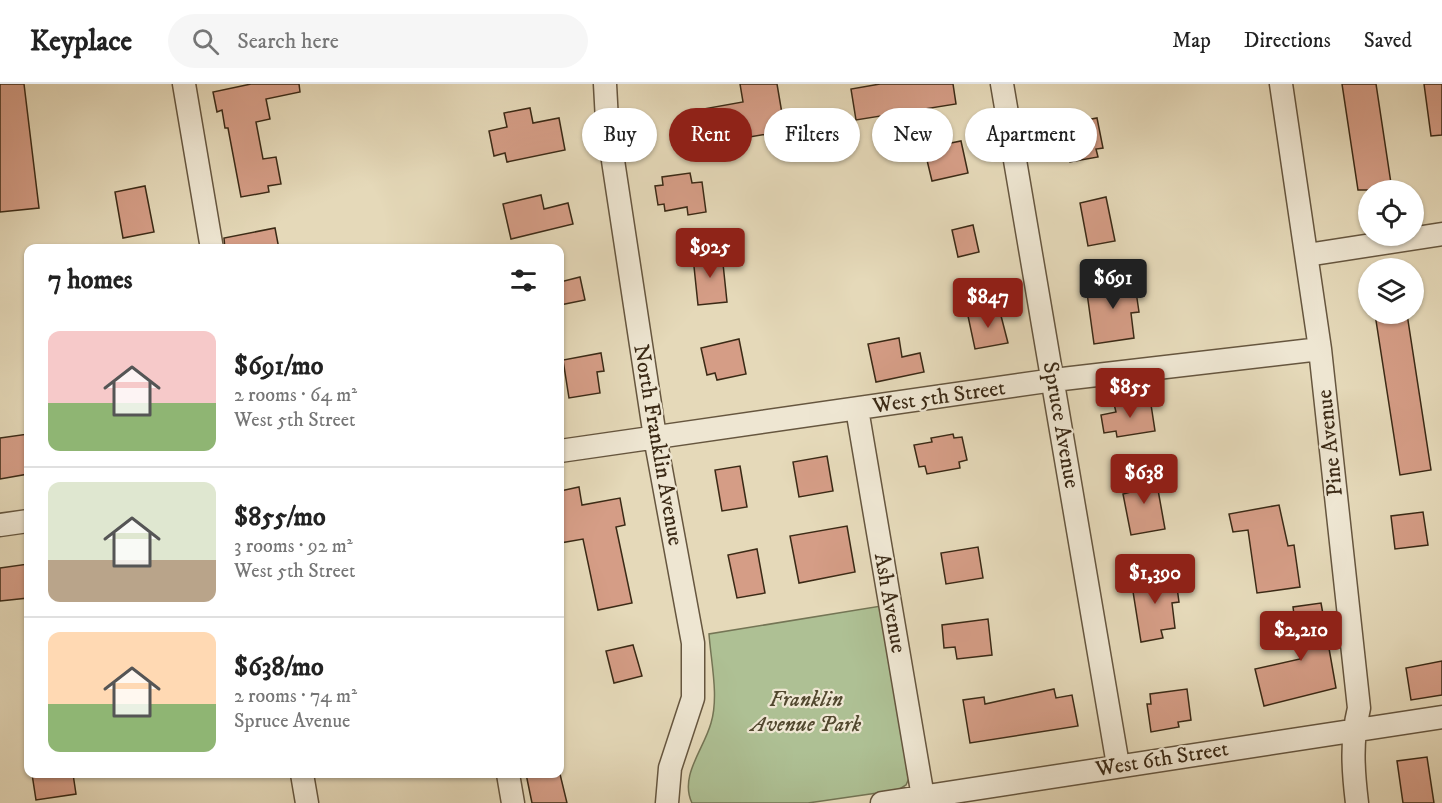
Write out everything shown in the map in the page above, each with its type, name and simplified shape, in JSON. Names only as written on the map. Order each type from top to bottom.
[{"type":"street","points":[[184,84],[211,244]]},
{"type":"street","name":"North Franklin Avenue","points":[[606,84],[607,121],[655,437],[693,643],[693,698],[670,768],[667,803]]},
{"type":"street","name":"Spruce Avenue","points":[[1002,84],[1118,765]]},
{"type":"street","name":"Pine Avenue","points":[[1281,84],[1320,349],[1359,708],[1353,731],[1352,761],[1358,803]]},
{"type":"street","points":[[1307,255],[1442,234]]},
{"type":"street","name":"West 5th Street","points":[[564,450],[1054,380],[1320,349]]},
{"type":"street","name":"Ash Avenue","points":[[857,409],[923,797]]},
{"type":"street","points":[[0,525],[24,522]]},
{"type":"street","name":"West 6th Street","points":[[882,803],[1442,717]]},
{"type":"street","points":[[303,778],[307,803]]},
{"type":"street","points":[[509,778],[513,803]]},
{"type":"green space","name":"Franklin Avenue Park","points":[[881,606],[910,776],[906,785],[898,790],[808,803],[692,803],[688,783],[690,773],[708,733],[713,713],[714,691],[709,634]]},
{"type":"building","points":[[0,84],[24,84],[39,208],[0,212]]},
{"type":"building","points":[[251,84],[299,84],[300,92],[266,99],[270,119],[256,122],[263,159],[276,157],[281,184],[268,186],[269,192],[241,197],[228,128],[225,128],[222,110],[217,112],[213,92]]},
{"type":"building","points":[[740,84],[777,84],[781,108],[764,108],[764,135],[752,137],[752,108],[709,108],[743,102]]},
{"type":"building","points":[[880,84],[953,84],[956,104],[931,108],[872,108],[872,117],[860,119],[860,108],[854,108],[851,89]]},
{"type":"building","points":[[1342,84],[1376,84],[1390,180],[1358,180],[1358,190]]},
{"type":"building","points":[[1424,84],[1442,84],[1442,135],[1431,136]]},
{"type":"building","points":[[530,108],[533,123],[559,118],[565,150],[507,162],[505,153],[494,156],[489,131],[507,127],[504,113]]},
{"type":"building","points":[[1097,118],[1103,148],[1097,149]]},
{"type":"building","points":[[961,141],[968,173],[932,181],[927,162],[953,162],[953,143]]},
{"type":"building","points":[[690,173],[692,183],[702,182],[706,212],[688,215],[687,207],[665,211],[664,204],[658,205],[655,186],[663,185],[662,177]]},
{"type":"building","points":[[145,186],[154,232],[123,238],[115,192]]},
{"type":"building","points":[[541,195],[544,209],[568,203],[573,224],[511,239],[503,204]]},
{"type":"building","points":[[1106,197],[1115,241],[1088,246],[1080,203]]},
{"type":"building","points":[[973,225],[979,252],[958,257],[952,230]]},
{"type":"building","points":[[275,228],[278,244],[225,244],[224,238]]},
{"type":"building","points":[[722,254],[727,302],[698,305],[693,257]]},
{"type":"building","points":[[580,277],[585,300],[564,304],[564,281]]},
{"type":"building","points":[[1134,278],[1139,312],[1131,313],[1134,338],[1094,344],[1087,293],[1095,292],[1094,284]]},
{"type":"building","points":[[999,308],[1008,343],[975,349],[968,316]]},
{"type":"building","points":[[1377,324],[1409,324],[1431,470],[1400,475]]},
{"type":"building","points":[[899,338],[902,357],[920,353],[924,372],[876,382],[868,344]]},
{"type":"building","points":[[739,339],[746,374],[717,380],[715,373],[707,375],[701,348]]},
{"type":"building","points":[[601,353],[604,371],[597,372],[600,393],[569,398],[564,360]]},
{"type":"building","points":[[1150,398],[1155,431],[1117,437],[1116,431],[1104,433],[1101,415],[1116,412],[1114,404]]},
{"type":"building","points":[[953,434],[954,438],[962,437],[967,460],[959,462],[960,468],[927,474],[925,466],[919,467],[914,445],[932,442],[931,438]]},
{"type":"building","points":[[24,435],[24,475],[0,479],[0,438]]},
{"type":"building","points":[[827,456],[833,491],[799,497],[793,462]]},
{"type":"building","points":[[740,466],[747,507],[722,511],[715,470]]},
{"type":"building","points":[[1155,473],[1165,529],[1131,535],[1123,494],[1131,492],[1129,478]]},
{"type":"building","points":[[579,487],[582,505],[620,498],[625,525],[616,527],[632,603],[598,610],[583,539],[564,542],[564,490]]},
{"type":"building","points":[[1279,505],[1288,546],[1294,545],[1300,587],[1257,593],[1248,530],[1233,532],[1229,514]]},
{"type":"building","points":[[1423,512],[1428,545],[1395,549],[1391,516]]},
{"type":"building","points":[[847,526],[855,572],[799,583],[790,536]]},
{"type":"building","points":[[978,547],[983,578],[946,584],[941,553]]},
{"type":"building","points":[[757,549],[765,593],[737,598],[728,555]]},
{"type":"building","points":[[24,565],[24,598],[0,601],[0,568]]},
{"type":"building","points":[[1175,573],[1179,602],[1172,603],[1175,628],[1161,630],[1163,638],[1141,642],[1131,579]]},
{"type":"building","points":[[1321,603],[1336,688],[1264,706],[1255,669],[1300,659],[1293,607]]},
{"type":"building","points":[[988,619],[992,655],[957,659],[955,647],[944,648],[942,625]]},
{"type":"building","points":[[633,645],[642,676],[614,683],[606,651]]},
{"type":"building","points":[[1442,661],[1442,695],[1411,700],[1406,668]]},
{"type":"building","points":[[1054,689],[1056,698],[1072,695],[1078,726],[970,743],[963,700],[984,697],[985,704]]},
{"type":"building","points":[[1187,689],[1191,720],[1178,722],[1179,727],[1151,732],[1147,704],[1151,704],[1150,694]]},
{"type":"building","points":[[1427,757],[1434,803],[1403,803],[1397,761]]},
{"type":"building","points":[[33,778],[74,778],[76,794],[36,800]]},
{"type":"building","points":[[527,778],[561,778],[567,803],[532,803]]}]
